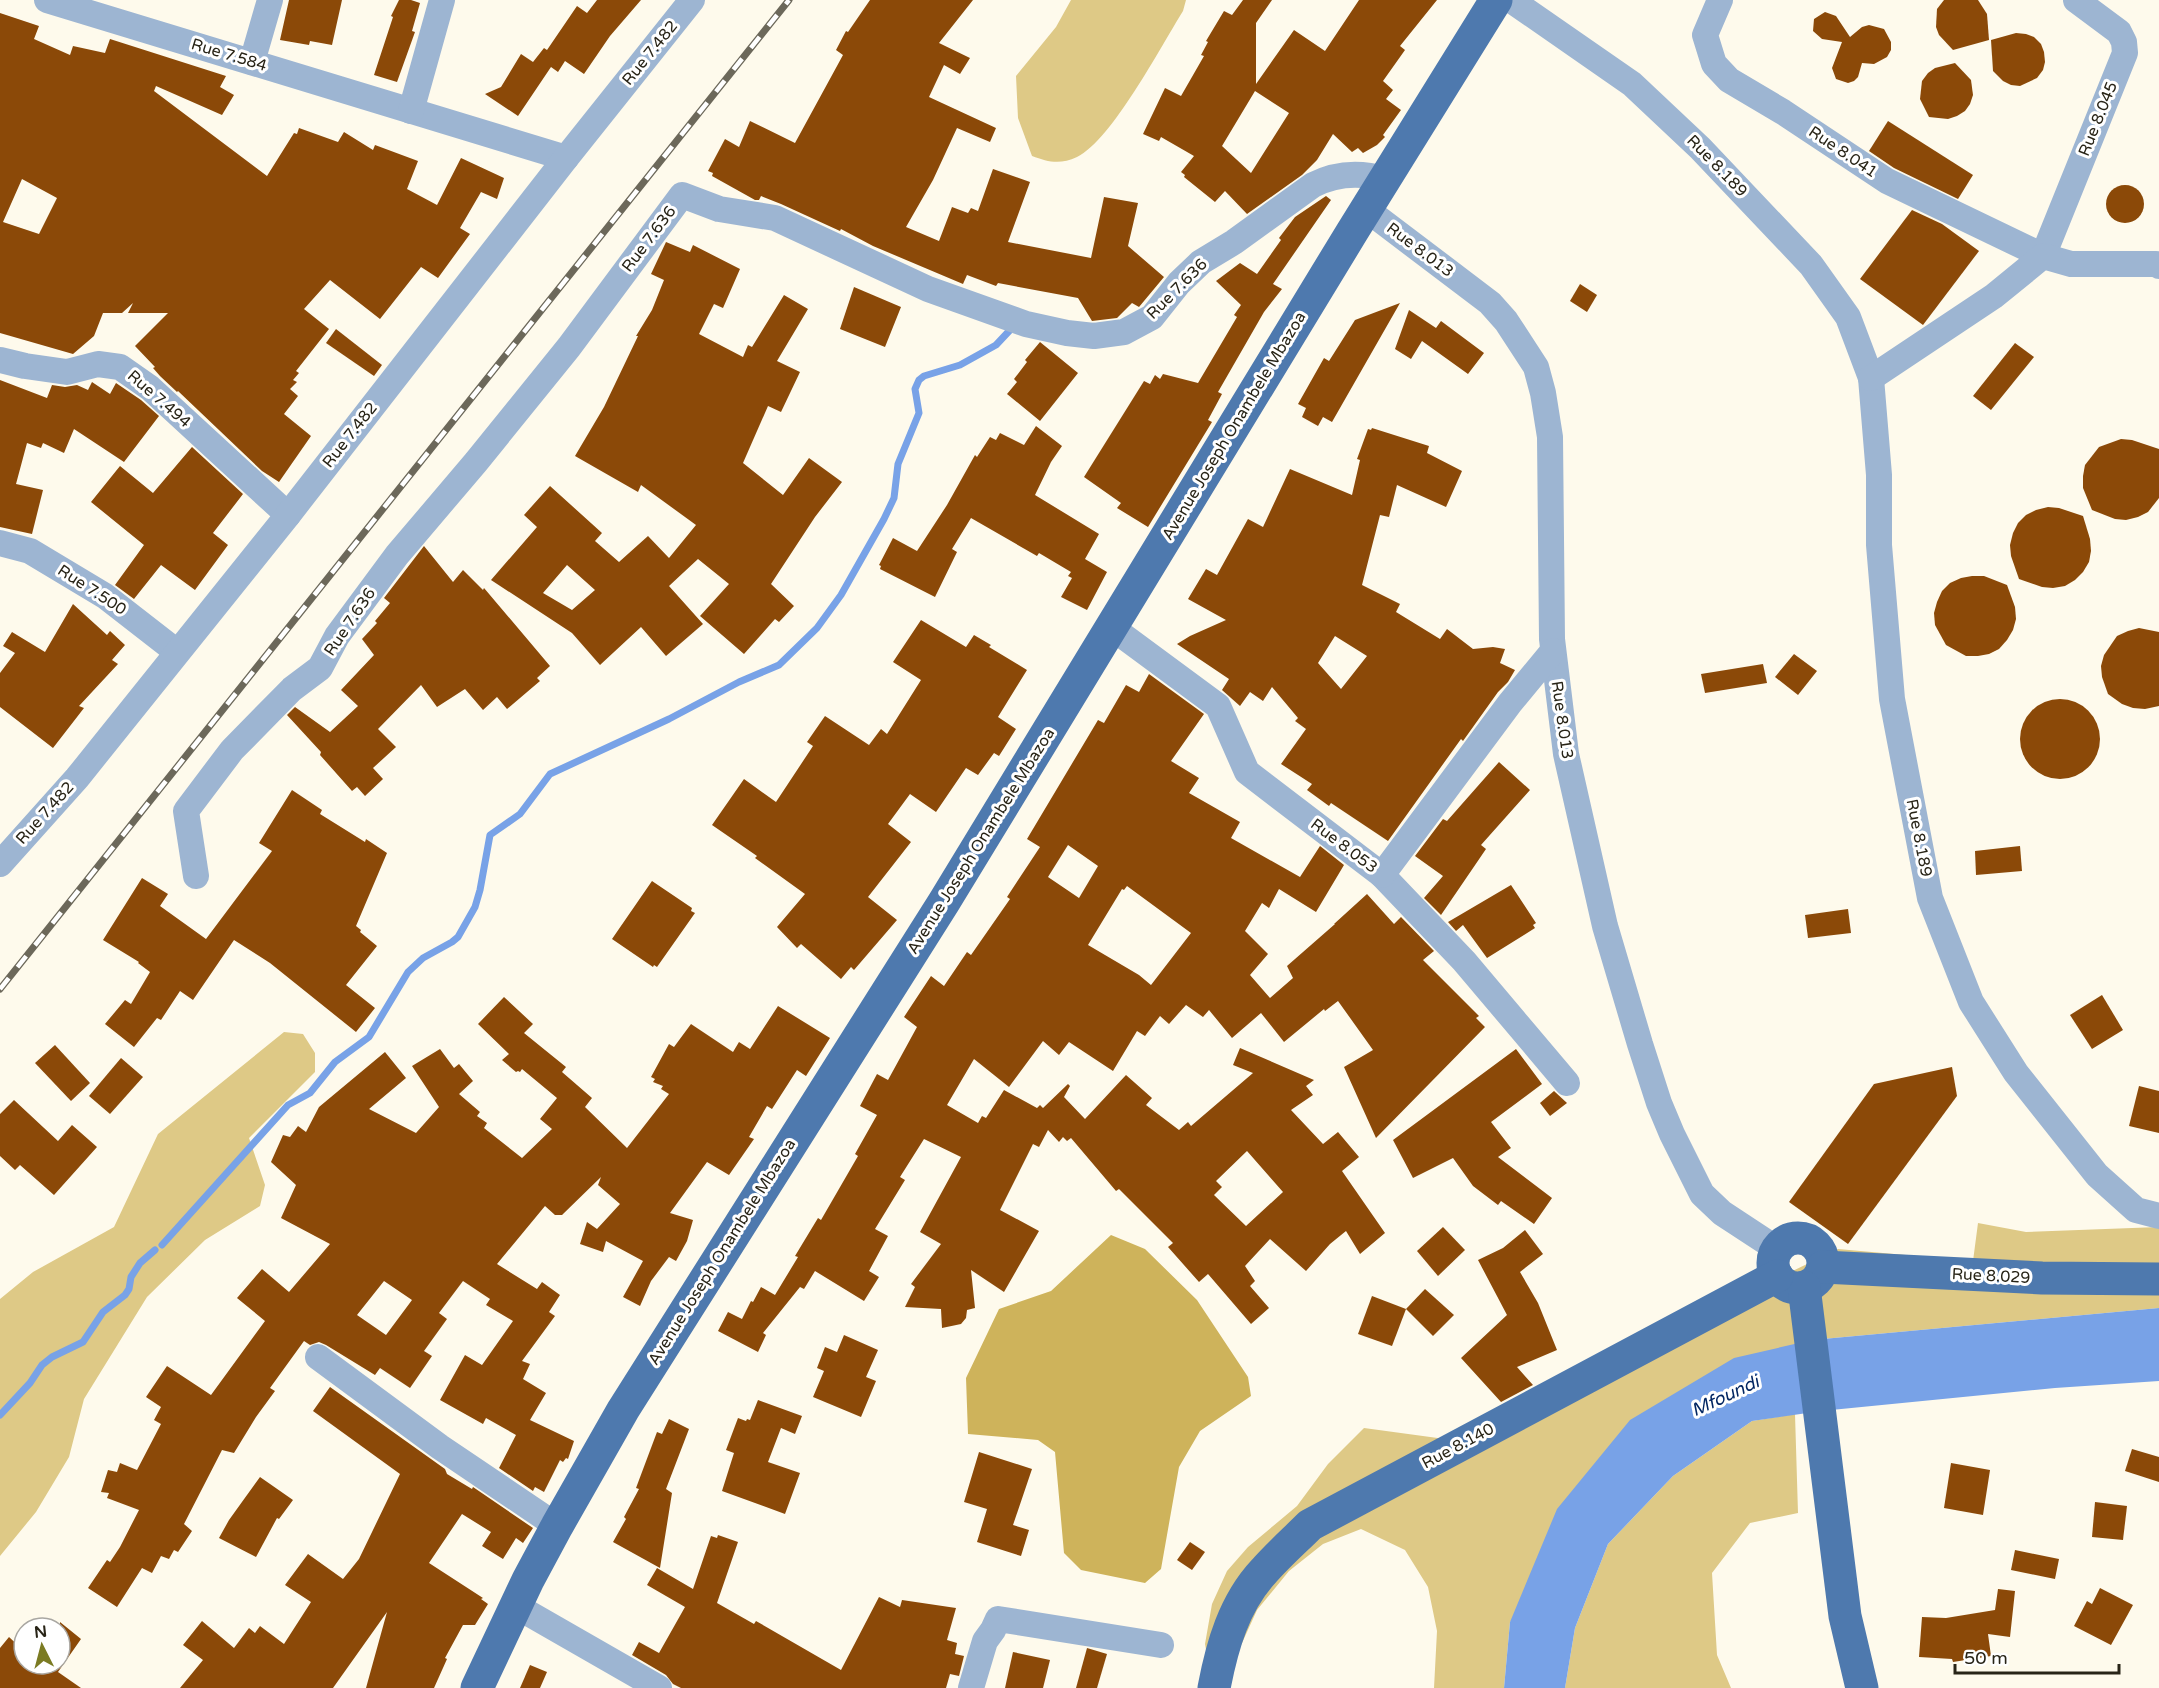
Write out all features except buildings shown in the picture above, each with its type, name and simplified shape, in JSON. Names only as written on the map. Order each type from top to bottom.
[{"type":"main road","name":"Avenue Joseph Onambele Mbazoa","points":[[477,1688],[556,1526],[623,1410],[944,902],[1384,179],[1496,0]]},
{"type":"main road","name":"Rue 8.029","points":[[1795,1270],[2042,1278],[2159,1279]]},
{"type":"main road","points":[[1795,1270],[1812,1340],[1845,1616],[1862,1688]]},
{"type":"main road","name":"Rue 8.140","points":[[1214,1688],[1230,1626],[1242,1603],[1262,1572],[1310,1526],[1795,1270]]},
{"type":"street","name":"Rue 7.584","points":[[47,0],[566,158]]},
{"type":"street","points":[[252,62],[270,0]]},
{"type":"street","points":[[411,111],[442,0]]},
{"type":"street","name":"Rue 7.482","points":[[0,864],[77,778],[288,515],[692,0]]},
{"type":"street","name":"Rue 8.189","points":[[1511,0],[1632,84],[1700,148],[1811,265],[1848,317],[1871,378],[1879,475],[1879,545],[1892,699],[1930,898],[1971,1002],[2016,1073],[2097,1175],[2136,1210],[2159,1216]]},
{"type":"street","name":"Rue 8.041","points":[[1720,0],[1705,34],[1714,64],[1729,80],[1783,112],[1887,181],[2043,255]]},
{"type":"street","name":"Rue 8.045","points":[[2043,255],[2125,53],[2124,42],[2119,32],[2076,0]]},
{"type":"street","name":"Rue 7.636","points":[[196,876],[186,812],[232,750],[292,689],[320,668],[337,636],[397,555],[569,347],[682,195],[719,209],[775,218],[928,289],[1026,324],[1094,336],[1124,332],[1152,317],[1179,283],[1201,262],[1234,242],[1324,179],[1341,175],[1367,174],[1384,179]]},
{"type":"street","name":"Rue 8.013","points":[[1366,209],[1490,303],[1506,321],[1536,368],[1543,393],[1550,437],[1550,594],[1553,651],[1566,754],[1605,926],[1659,1103],[1685,1164],[1702,1194],[1722,1213],[1795,1270]]},
{"type":"street","points":[[1871,378],[1994,296],[2043,255],[2071,264],[2156,264],[2159,266]]},
{"type":"street","name":"Rue 7.494","points":[[0,360],[68,372],[98,364],[120,367],[150,388],[288,515]]},
{"type":"street","name":"Rue 7.500","points":[[0,543],[30,551],[105,596],[177,652]]},
{"type":"street","name":"Rue 8.053","points":[[1111,627],[1218,706],[1247,772],[1382,875],[1464,961],[1567,1083]]},
{"type":"street","points":[[1382,875],[1510,703],[1553,651]]},
{"type":"street","points":[[318,1356],[440,1448],[556,1526]]},
{"type":"street","points":[[516,1606],[659,1688]]},
{"type":"street","points":[[971,1688],[985,1641],[998,1619],[1161,1645]]},
{"type":"shaded area","points":[[1071,0],[1186,0],[1183,11],[1135,91],[1105,132],[1091,147],[1077,157],[1054,162],[1032,156],[1018,118],[1016,76],[1056,27]]},
{"type":"shaded area","points":[[284,1032],[303,1034],[315,1053],[315,1072],[249,1138],[265,1185],[260,1206],[205,1240],[147,1297],[84,1399],[69,1457],[36,1512],[0,1556],[0,1299],[33,1272],[114,1227],[158,1134]]},
{"type":"shaded area","points":[[1978,1223],[2026,1232],[2159,1227],[2159,1308],[1812,1340],[1510,1622],[1504,1688],[1434,1688],[1437,1631],[1428,1587],[1405,1550],[1361,1529],[1323,1544],[1289,1571],[1257,1610],[1232,1665],[1213,1688],[1205,1644],[1212,1604],[1227,1571],[1248,1547],[1297,1506],[1328,1464],[1364,1428],[1467,1442],[1708,1312],[1838,1249],[1973,1261]]},
{"type":"shaded area","points":[[1111,1235],[1145,1249],[1197,1300],[1248,1377],[1251,1396],[1200,1431],[1179,1467],[1161,1569],[1145,1583],[1081,1570],[1064,1553],[1055,1452],[1038,1440],[968,1434],[966,1378],[999,1309],[1051,1291]]},
{"type":"shaded area","points":[[1795,1414],[1798,1513],[1750,1523],[1712,1573],[1717,1655],[1731,1688],[1565,1688],[1575,1628],[1608,1544],[1673,1476],[1752,1421]]},
{"type":"water","name":"Mfoundi","points":[[2159,1308],[2159,1381],[2055,1388],[1821,1411],[1752,1421],[1673,1476],[1608,1544],[1575,1628],[1565,1688],[1504,1688],[1510,1622],[1557,1509],[1630,1420],[1734,1358],[1812,1340]]},
{"type":"waterway","points":[[162,1245],[288,1105],[310,1093],[335,1062],[369,1037],[408,972],[423,958],[458,937],[475,907],[490,835],[520,814],[550,774],[669,719],[739,682],[779,665],[817,628],[841,595],[894,498],[898,464],[919,413],[915,389],[919,380],[924,376],[960,365],[996,345],[1011,329]]},
{"type":"waterway","points":[[0,1415],[30,1383],[42,1365],[52,1357],[83,1342],[103,1312],[125,1295],[129,1289],[131,1277],[140,1263],[155,1250]]},
{"type":"railway","points":[[0,989],[789,0]]}]
